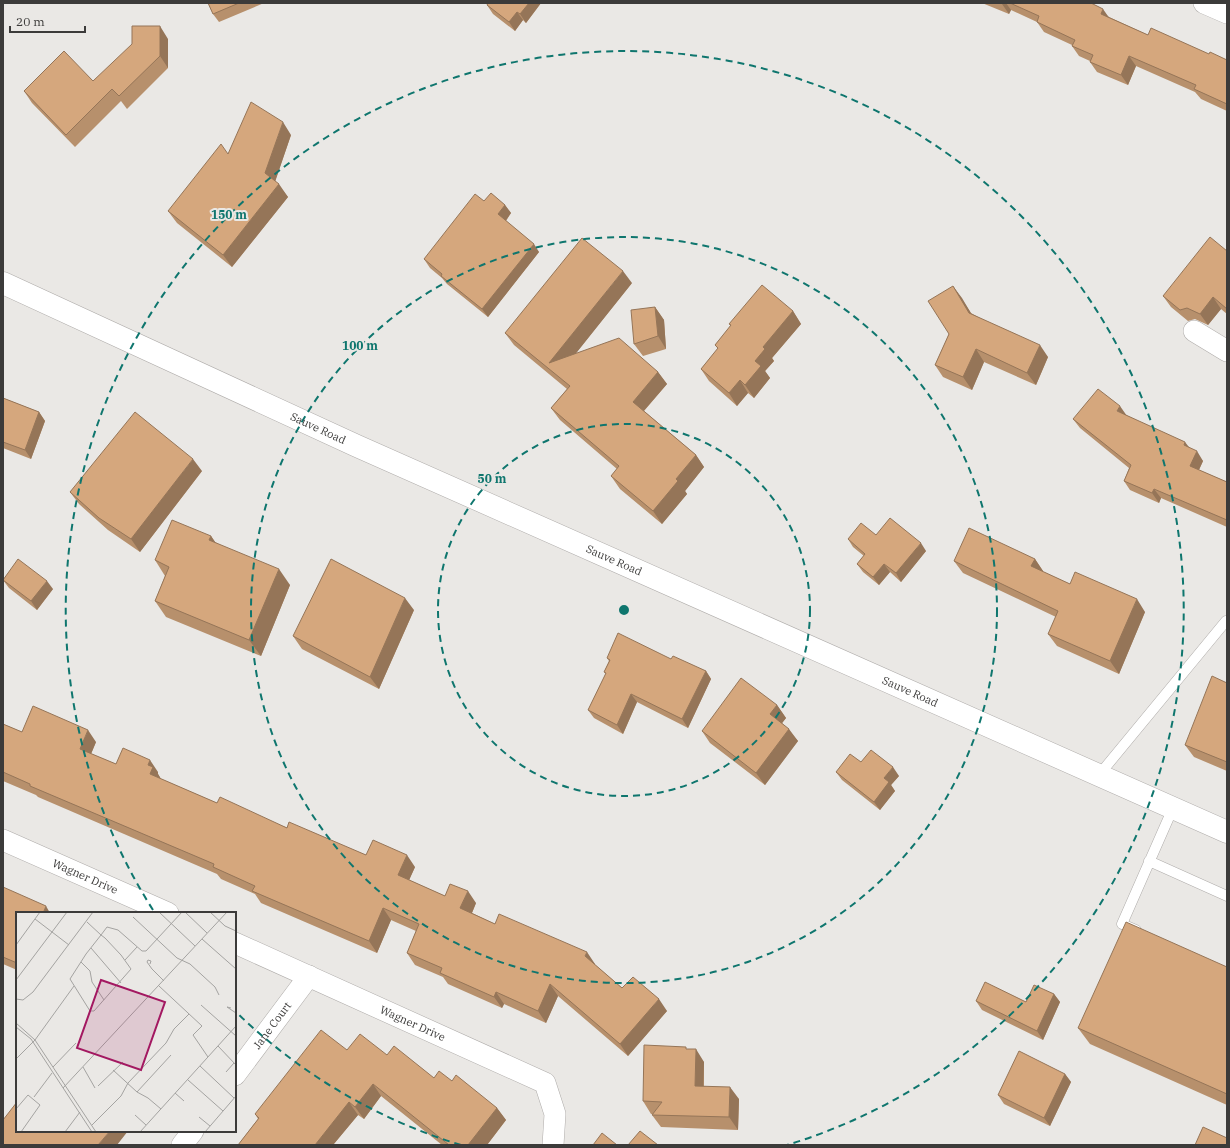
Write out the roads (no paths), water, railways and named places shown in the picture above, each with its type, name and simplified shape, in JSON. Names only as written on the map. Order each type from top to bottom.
[{"type":"street","points":[[1204,3],[1227,13]]},
{"type":"street","name":"Sauve Road","points":[[3,283],[357,446],[1227,832]]},
{"type":"street","points":[[1194,331],[1227,351]]},
{"type":"street","name":"Wagner Drive","points":[[3,840],[166,912]]},
{"type":"street","name":"Wagner Drive","points":[[236,943],[545,1083],[555,1114],[554,1138]]},
{"type":"street","name":"Jane Court","points":[[236,1073],[309,976]]},
{"type":"street","points":[[182,1145],[192,1132]]},
{"type":"lane","points":[[1099,775],[1226,621]]},
{"type":"lane","points":[[1143,933],[1122,924],[1173,808]]},
{"type":"lane","points":[[1149,861],[1227,896]]}]
